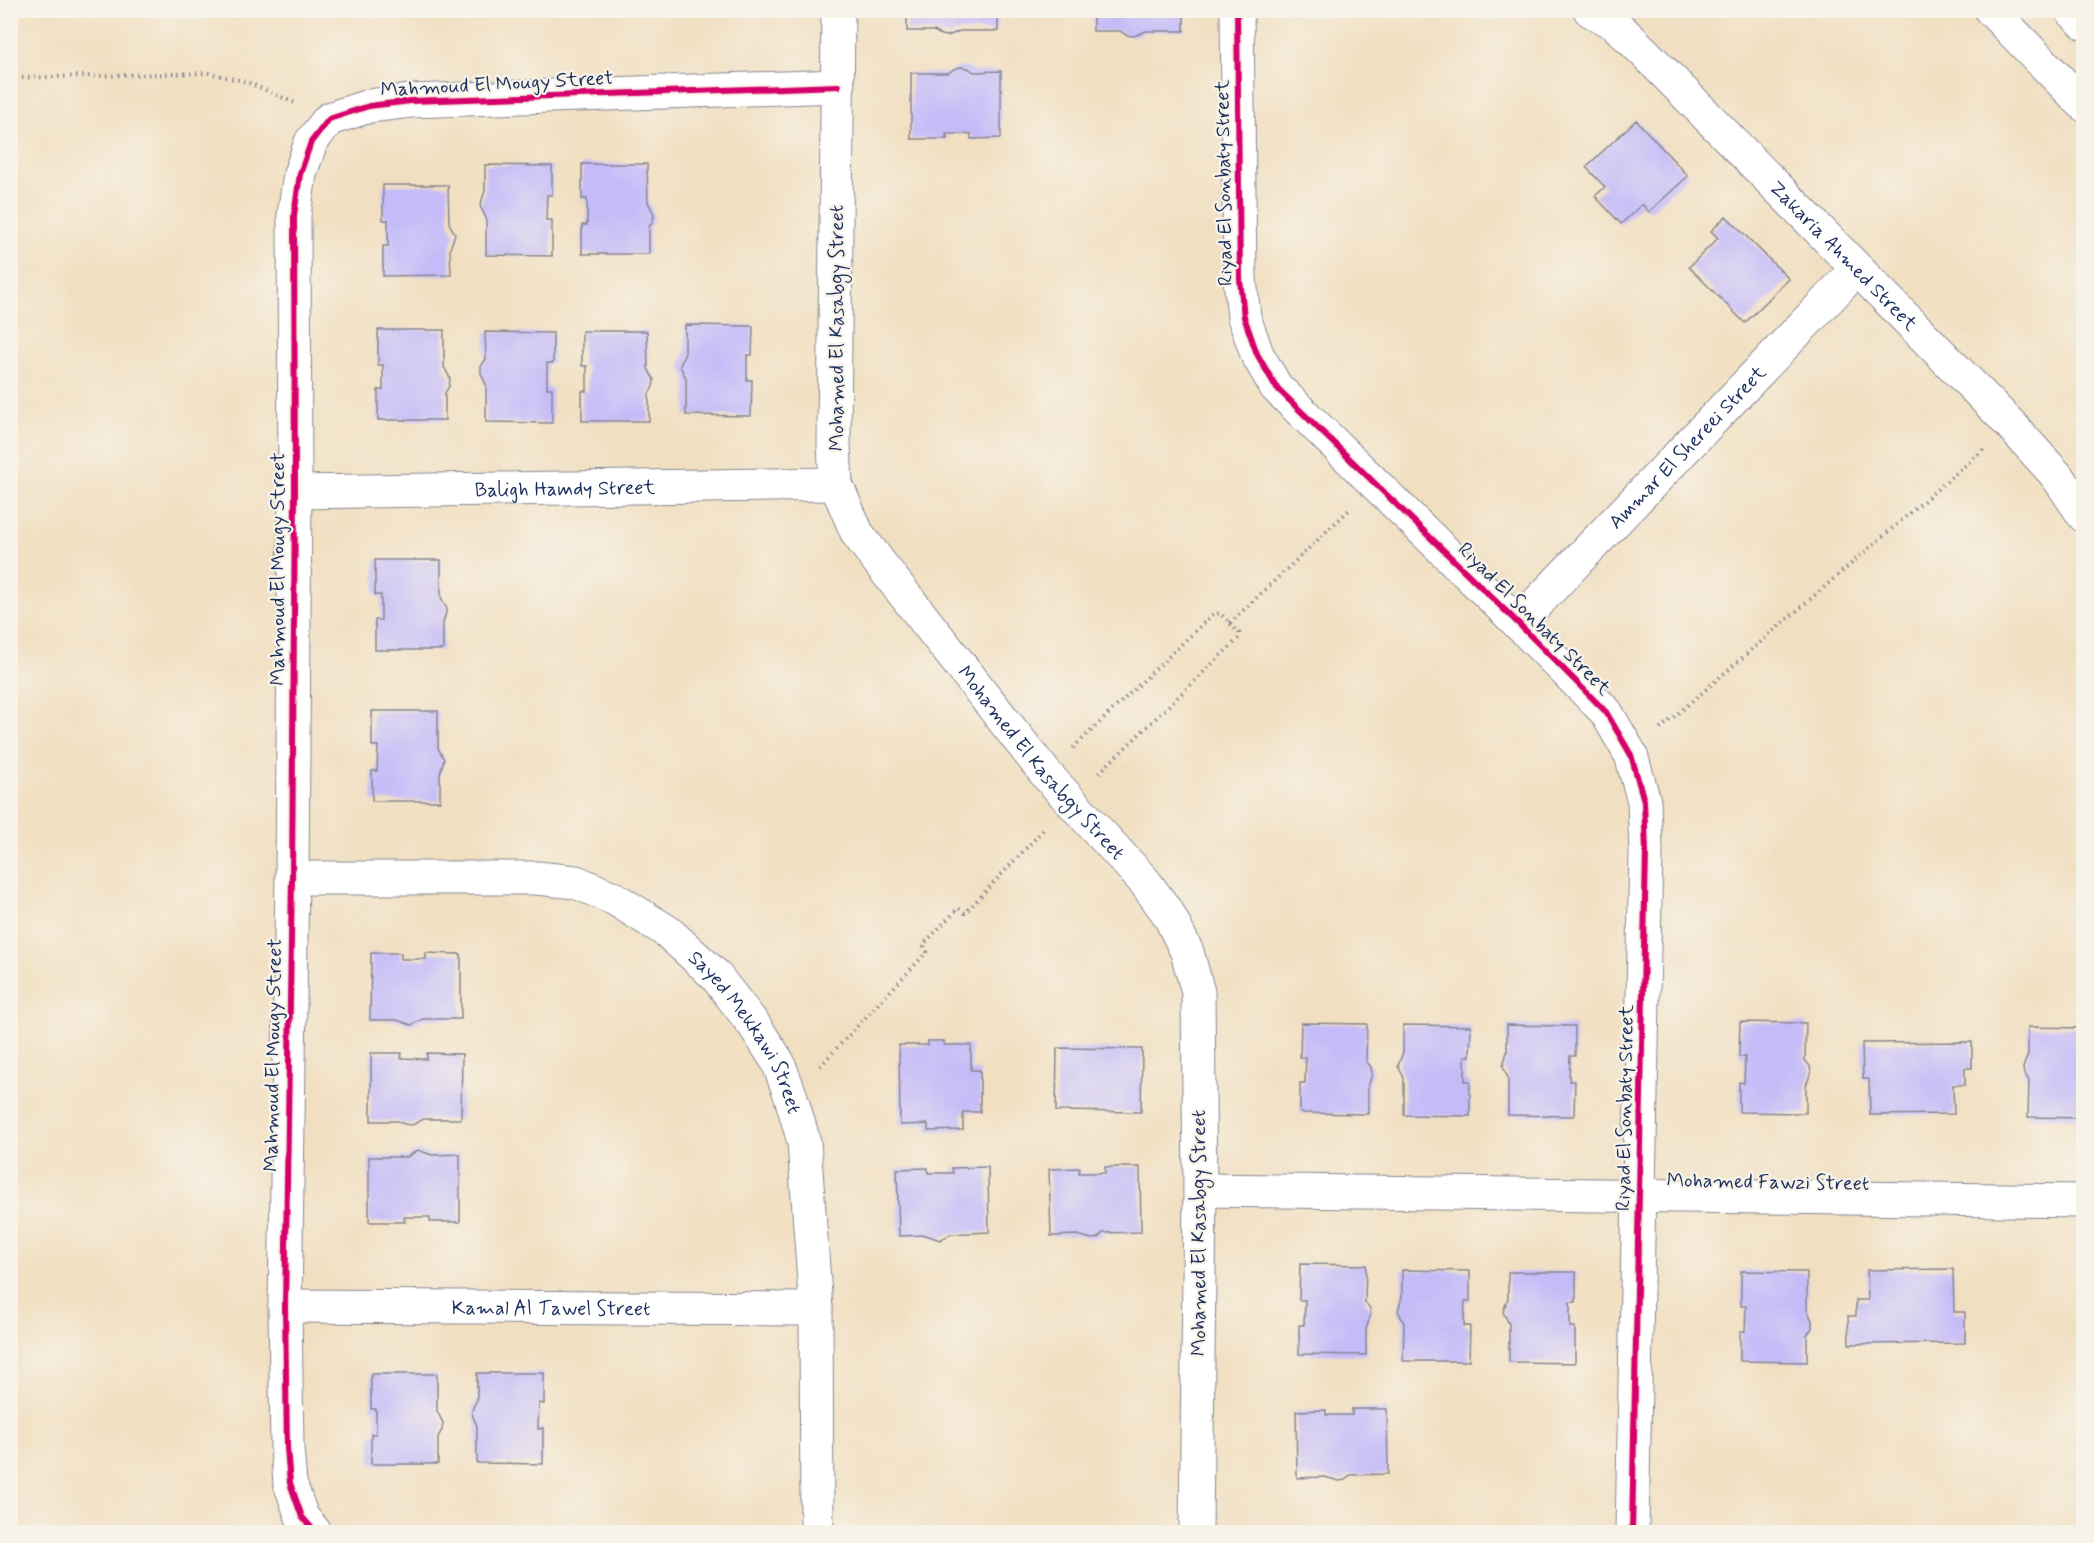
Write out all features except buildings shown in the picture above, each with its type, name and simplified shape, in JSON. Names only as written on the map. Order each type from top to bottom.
[{"type":"street","name":"Mohamed El Kasabgy Street","points":[[838,10],[834,444],[836,484],[857,533],[1046,774],[1145,882],[1169,915],[1187,952],[1198,992],[1200,1190],[1196,1533]]},
{"type":"street","name":"Riyad El Sonbaty Street","points":[[1237,10],[1240,279],[1244,317],[1257,354],[1276,387],[1606,712],[1630,755],[1644,801],[1646,851],[1632,1533]]},
{"type":"street","name":"Zakaria Ahmed Street","points":[[1590,10],[1615,24],[1644,52],[2011,425],[2057,476],[2084,516]]},
{"type":"street","points":[[1991,10],[2084,105]]},
{"type":"street","points":[[2071,10],[2084,23]]},
{"type":"street","name":"Mahmoud El Mougy Street","points":[[315,1533],[302,1517],[290,1482],[287,1448],[285,1306],[292,878],[294,215],[300,174],[311,142],[329,119],[369,106],[411,100],[838,86]]},
{"type":"street","name":"Ammar El Shereei Street","points":[[1518,623],[1857,269]]},
{"type":"street","name":"Baligh Hamdy Street","points":[[294,492],[836,484]]},
{"type":"street","name":"Sayed Mekkawi Street","points":[[292,878],[537,878],[576,882],[615,899],[668,932],[716,975],[754,1025],[778,1062],[804,1142],[816,1309],[817,1533]]},
{"type":"street","name":"Mohamed Fawzi Street","points":[[1200,1190],[2084,1201]]},
{"type":"street","name":"Kamal Al Tawel Street","points":[[285,1306],[816,1309]]},
{"type":"path","points":[[10,78],[208,73],[247,82],[329,119]]},
{"type":"path","points":[[1630,755],[2011,425]]},
{"type":"path","points":[[1230,623],[1376,485]]},
{"type":"path","points":[[791,1097],[927,952],[924,944],[958,908],[967,911],[1070,801],[1239,638],[1239,633],[1220,613],[1213,614],[1046,774]]},
{"type":"cycle path","points":[[1237,10],[1240,279],[1244,317],[1257,354],[1276,387],[1606,712],[1631,755],[1644,801],[1646,851],[1632,1532]]},
{"type":"cycle path","points":[[315,1532],[302,1517],[290,1483],[287,1448],[285,1306],[292,878],[295,492],[294,215],[300,174],[311,142],[329,119],[369,106],[411,101],[838,86]]}]
